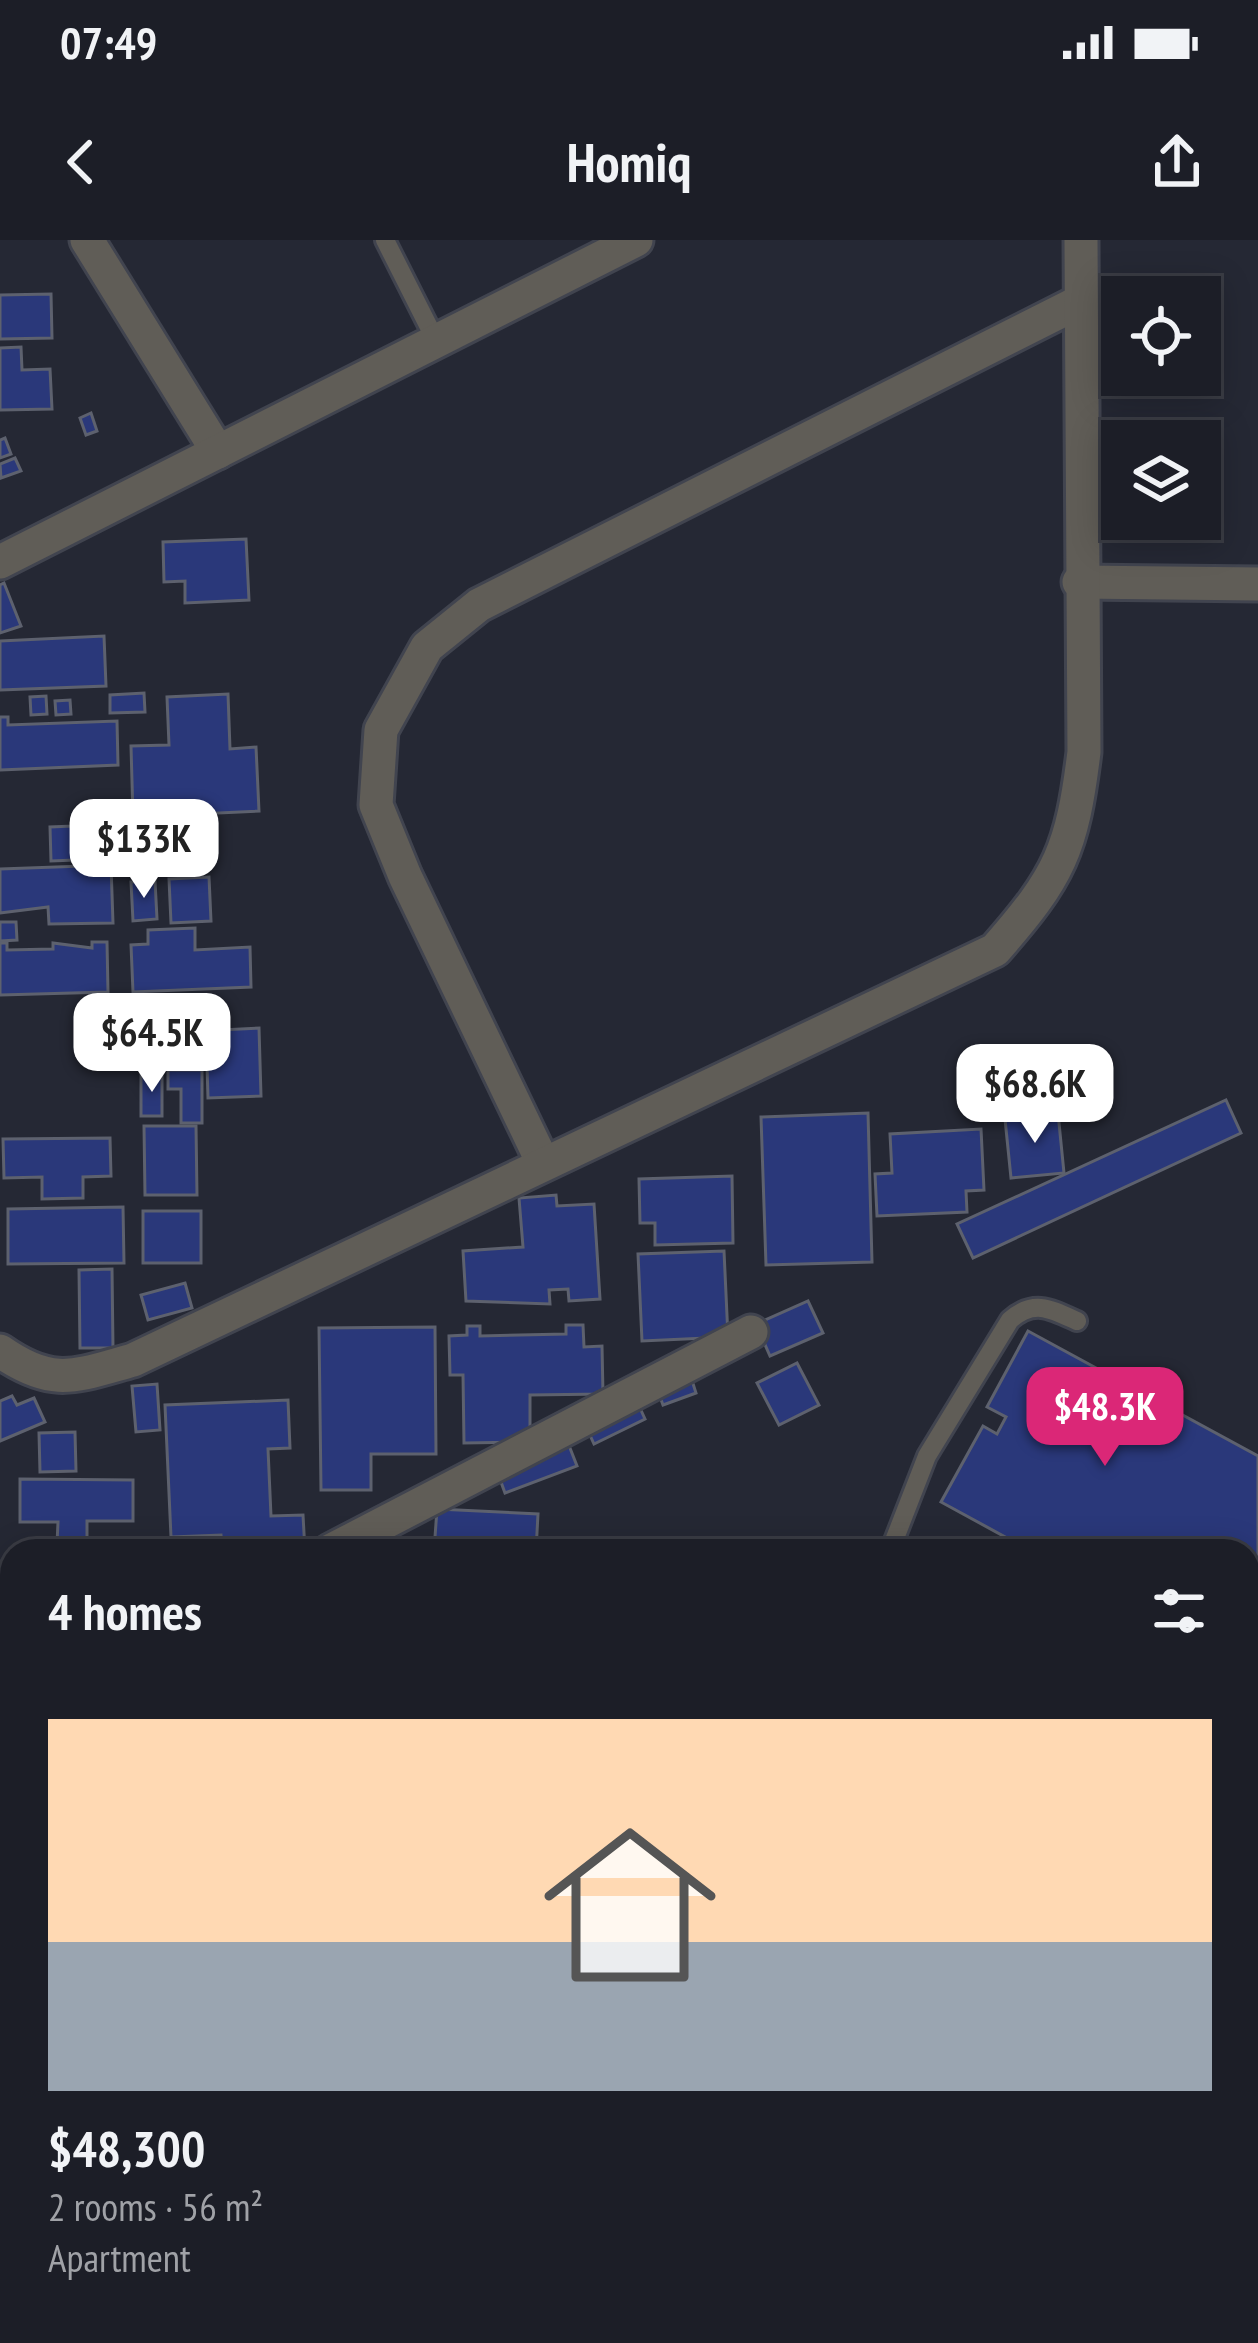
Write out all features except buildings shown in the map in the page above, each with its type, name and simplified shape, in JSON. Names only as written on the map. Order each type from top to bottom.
[{"type":"street","points":[[87,240],[218,452]]},
{"type":"street","points":[[0,562],[636,240]]},
{"type":"street","points":[[0,1352],[28,1370],[66,1379],[133,1360],[542,1161],[995,950],[1043,895],[1074,829],[1084,752],[1079,583],[1081,240]]},
{"type":"street","points":[[542,1161],[405,876],[376,805],[381,730],[427,646],[479,605],[1079,302]]},
{"type":"street","points":[[1079,583],[1258,584]]},
{"type":"street","points":[[353,1539],[751,1332]]},
{"type":"lane","points":[[385,240],[436,341]]},
{"type":"lane","points":[[895,1539],[927,1456],[1010,1320],[1024,1308],[1046,1306],[1078,1321]]}]
